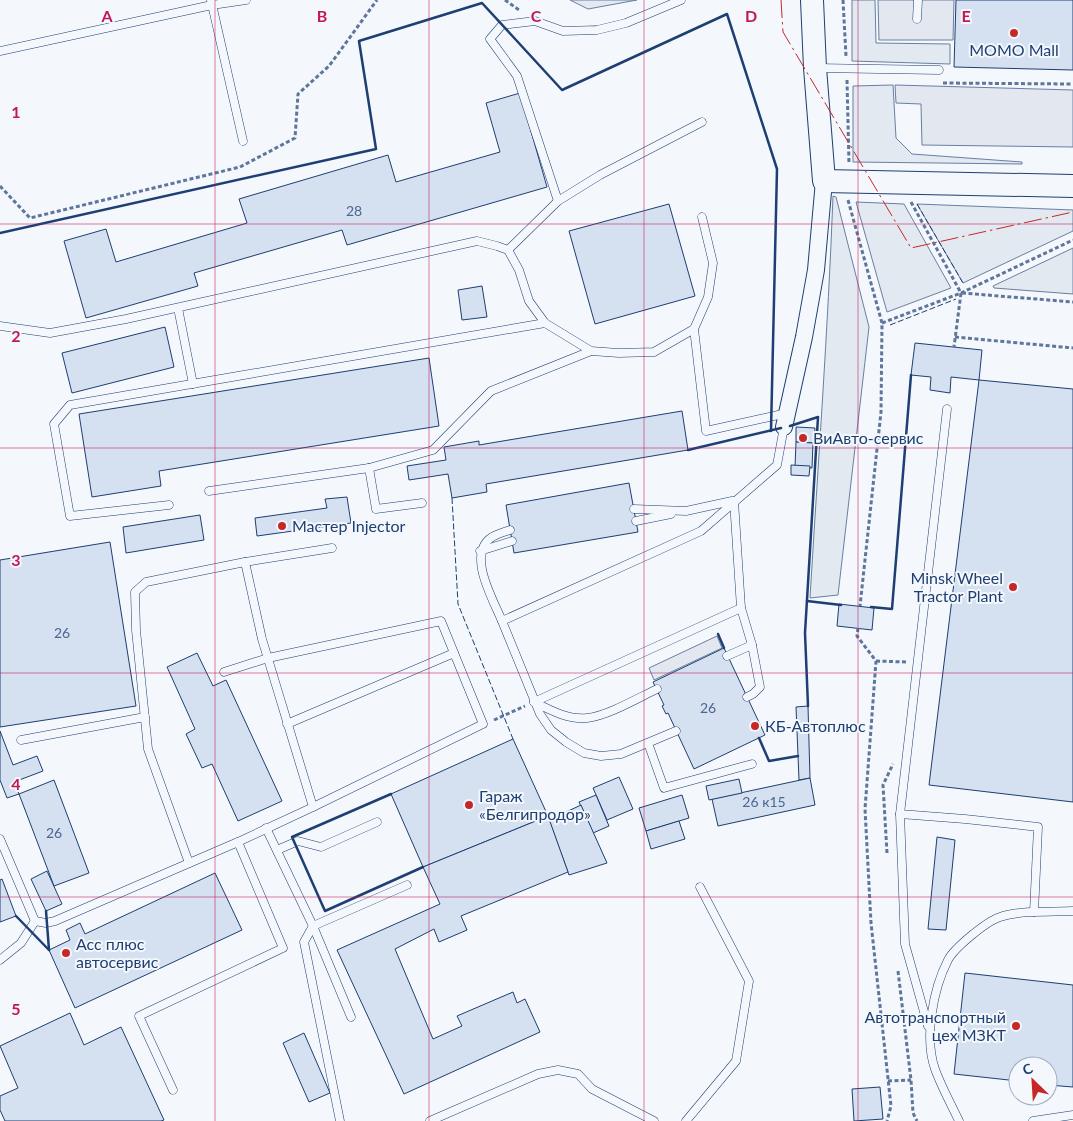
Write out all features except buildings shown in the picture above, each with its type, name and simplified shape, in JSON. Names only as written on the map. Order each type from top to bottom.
[{"type":"street","points":[[785,420],[804,337],[816,270],[824,181],[815,68],[812,0]]},
{"type":"street","points":[[824,181],[1073,186]]},
{"type":"lane","points":[[0,51],[212,3],[246,0]]},
{"type":"lane","points":[[558,202],[517,76],[490,39],[502,25],[535,21],[563,31],[597,30],[626,22],[682,0]]},
{"type":"lane","points":[[917,18],[918,0]]},
{"type":"lane","points":[[212,3],[243,141]]},
{"type":"lane","points":[[815,68],[939,70]]},
{"type":"lane","points":[[508,250],[558,202],[600,175],[702,122]]},
{"type":"lane","points":[[502,621],[701,531],[776,465],[785,420],[706,431],[694,329],[708,297],[713,263],[702,217]]},
{"type":"lane","points":[[0,326],[50,333],[178,308],[477,241],[508,250],[519,270],[529,301],[546,324],[591,352]]},
{"type":"lane","points":[[178,308],[193,384]]},
{"type":"lane","points":[[169,505],[70,516],[54,424],[70,405],[546,324]]},
{"type":"lane","points":[[208,491],[369,468],[433,450],[491,391],[591,352],[619,354],[654,352],[694,329]]},
{"type":"lane","points":[[947,409],[900,814],[905,944],[929,1029],[934,1068],[958,1121]]},
{"type":"lane","points":[[369,468],[376,509],[422,503]]},
{"type":"lane","points":[[636,521],[734,501]]},
{"type":"lane","points":[[734,501],[741,608],[752,645],[760,687],[747,697]]},
{"type":"lane","points":[[634,509],[686,511]]},
{"type":"lane","points":[[510,530],[490,538],[480,551],[480,566],[534,702],[551,730],[584,753],[601,756],[621,754],[676,731]]},
{"type":"lane","points":[[480,551],[512,541]]},
{"type":"lane","points":[[189,863],[148,749],[136,630],[135,592],[146,582],[245,562],[332,548]]},
{"type":"lane","points":[[245,562],[262,639],[312,807]]},
{"type":"lane","points":[[534,702],[741,608]]},
{"type":"lane","points":[[35,921],[46,923],[55,921],[238,842],[483,724],[440,621],[268,658],[224,672]]},
{"type":"lane","points":[[727,656],[752,645]]},
{"type":"lane","points":[[287,724],[454,653]]},
{"type":"lane","points":[[534,702],[553,712],[571,717],[587,718],[657,690]]},
{"type":"lane","points":[[21,740],[145,717]]},
{"type":"lane","points":[[648,743],[664,788],[752,764]]},
{"type":"lane","points":[[900,814],[1038,827],[1034,912]]},
{"type":"lane","points":[[277,850],[298,840],[322,847],[377,822]]},
{"type":"lane","points":[[266,828],[313,926],[351,1017]]},
{"type":"lane","points":[[0,839],[35,921]]},
{"type":"lane","points":[[173,1090],[139,1016],[283,948],[238,842]]},
{"type":"lane","points":[[340,1121],[304,942],[313,926],[407,885]]},
{"type":"lane","points":[[686,1121],[736,1061],[749,981],[700,887]]},
{"type":"lane","points":[[929,1029],[938,987],[948,959],[971,936],[1000,917],[1034,912],[1073,911]]},
{"type":"lane","points":[[0,960],[21,943],[35,921]]},
{"type":"lane","points":[[430,1121],[538,1074],[558,1070],[578,1074],[592,1089],[654,1121]]},
{"type":"lane","points":[[1034,1121],[1073,1115]]},
{"type":"path","points":[[0,186],[30,218],[240,167],[295,138],[298,94],[329,66],[377,0]]},
{"type":"path","points":[[847,82],[857,82]]},
{"type":"path","points":[[934,82],[1073,84]]},
{"type":"path","points":[[907,195],[961,293],[954,347]]},
{"type":"path","points":[[847,196],[882,323],[880,412],[860,606]]},
{"type":"path","points":[[882,323],[961,293],[1073,240]]},
{"type":"path","points":[[961,293],[1073,302]]},
{"type":"path","points":[[955,337],[1073,348]]},
{"type":"path","points":[[858,628],[857,636],[876,661],[865,809],[871,923],[891,1106],[887,1121]]},
{"type":"path","points":[[876,661],[907,662]]},
{"type":"path","points":[[483,724],[534,702]]},
{"type":"path","points":[[888,1081],[911,1080]]},
{"type":"shaded area","points":[[570,0],[637,0],[588,9]]},
{"type":"shaded area","points":[[852,0],[875,0],[876,43],[950,44],[950,64],[852,61]]},
{"type":"shaded area","points":[[878,0],[954,0],[953,40],[879,40]]},
{"type":"shaded area","points":[[893,85],[896,138],[912,154],[1022,162],[1022,164],[853,162],[853,86]]},
{"type":"shaded area","points":[[895,85],[1073,90],[1073,147],[922,145],[921,104],[896,103]]},
{"type":"shaded area","points":[[833,196],[836,197],[869,327],[838,595],[810,598],[826,347]]},
{"type":"shaded area","points":[[856,202],[904,204],[951,288],[887,312]]},
{"type":"shaded area","points":[[917,204],[1073,210],[1073,231],[963,283]]},
{"type":"shaded area","points":[[1073,248],[1073,294],[994,288],[993,286]]},
{"type":"shaded area","points":[[717,636],[722,648],[654,680],[649,668]]},
{"type":"fence","points":[[917,204],[963,283]]},
{"type":"fence","points":[[890,325],[956,299]]},
{"type":"fence","points":[[452,498],[458,604],[513,739]]},
{"type":"wall","points":[[0,233],[376,149],[359,41],[482,3],[562,90],[727,14],[777,169],[771,431]]},
{"type":"wall","points":[[871,607],[892,609],[911,375]]},
{"type":"wall","points":[[790,426],[818,417],[805,633],[808,706]]},
{"type":"wall","points":[[688,450],[781,428]]},
{"type":"wall","points":[[807,601],[841,605]]},
{"type":"wall","points":[[718,634],[724,648]]},
{"type":"wall","points":[[759,738],[769,761],[798,756]]},
{"type":"wall","points":[[391,794],[292,837],[325,911],[423,867]]},
{"type":"wall","points":[[46,911],[49,950]]},
{"type":"wall","points":[[16,916],[49,950]]},
{"type":"power","points":[[781,0],[783,32],[911,248],[1073,212]]},
{"type":"place","name":"MOMO Mall","points":[[1014,33]]},
{"type":"place","name":"ВиАвто-сервис","points":[[803,438]]},
{"type":"place","name":"Мастер Injector","points":[[282,526]]},
{"type":"place","name":"Minsk Wheel Tractor Plant","points":[[1013,587]]},
{"type":"place","name":"КБ-Автоплюс","points":[[755,726]]},
{"type":"place","name":"Гараж «Белгипродор»","points":[[469,805]]},
{"type":"place","name":"Асс плюс автосервис","points":[[66,953]]},
{"type":"place","name":"Автотранспортный цех МЗКТ","points":[[1016,1026]]}]
